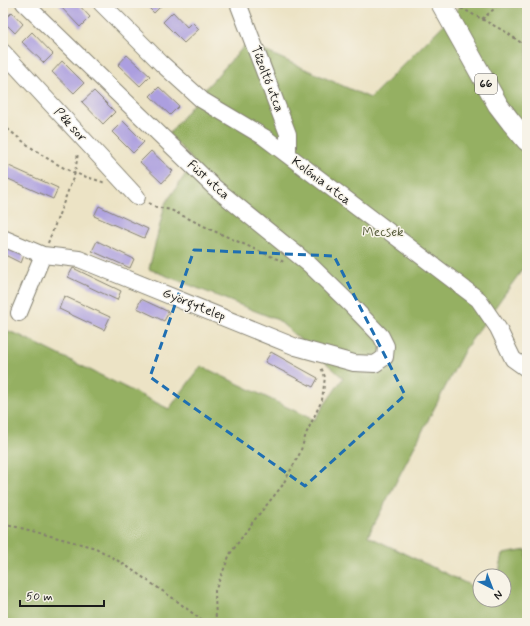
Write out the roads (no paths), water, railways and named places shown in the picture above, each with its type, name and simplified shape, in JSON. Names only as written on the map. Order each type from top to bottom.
[{"type":"main road","name":"66","points":[[448,4],[495,100],[511,122],[527,140]]},
{"type":"street","name":"Füst utca","points":[[24,3],[214,187],[310,265],[351,305],[381,336],[386,346],[385,357]]},
{"type":"street","name":"Kolónia utca","points":[[102,3],[161,64],[202,100],[264,137],[478,299],[498,328],[513,359],[527,369]]},
{"type":"street","name":"Tűzoltó utca","points":[[238,3],[288,134],[288,155]]},
{"type":"street","name":"Pék sor","points":[[3,52],[137,197]]},
{"type":"street","name":"Györgytelep","points":[[3,238],[43,255],[79,259],[296,347],[354,363],[375,364],[385,357]]},
{"type":"street","points":[[19,313],[43,255]]},
{"type":"park label","name":"Mecsek","points":[[383,232]]}]
